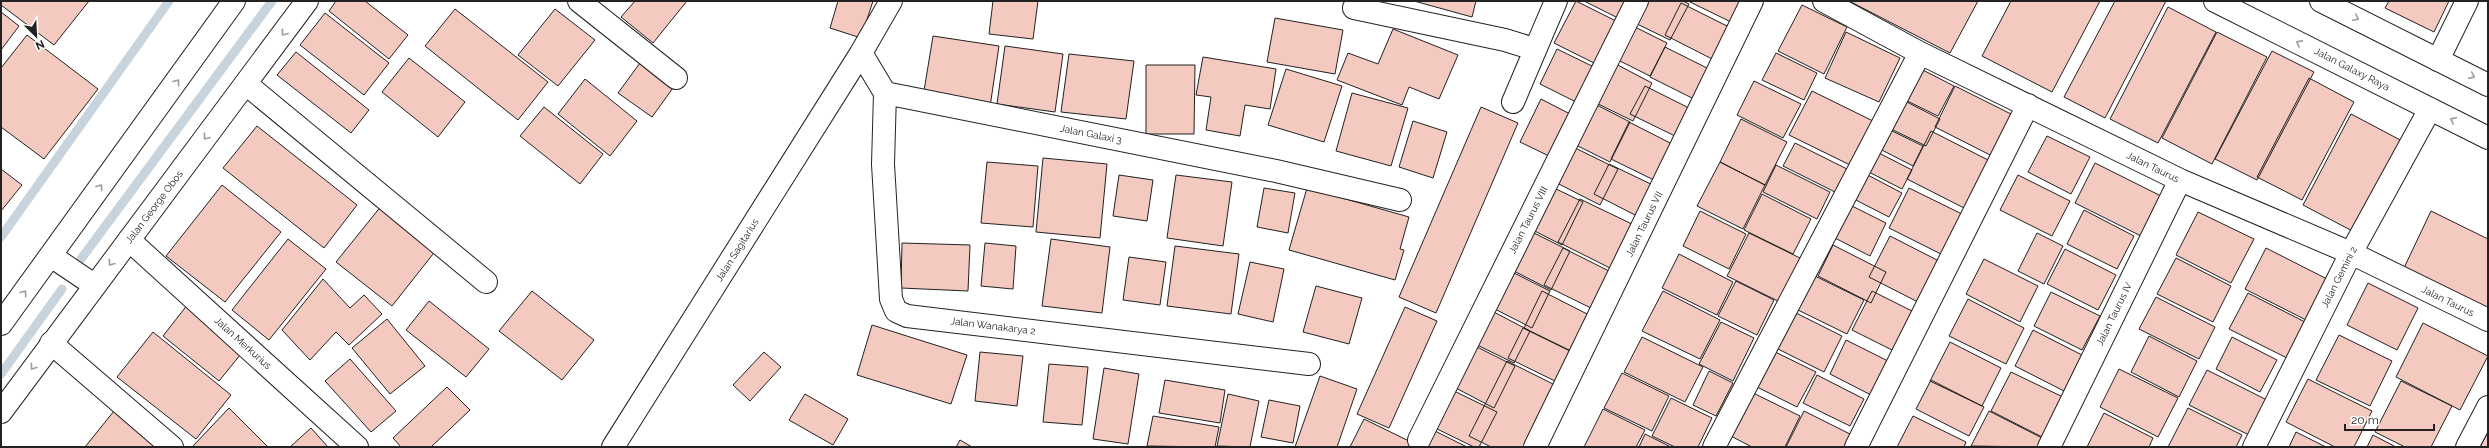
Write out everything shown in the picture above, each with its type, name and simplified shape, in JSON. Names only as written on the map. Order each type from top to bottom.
[{"type":"street","points":[[4,313],[51,256],[234,1]]},
{"type":"street","name":"Jalan George Obos","points":[[1,412],[94,285],[307,1]]},
{"type":"street","points":[[579,1],[676,78]]},
{"type":"street","points":[[885,93],[861,53],[891,1]]},
{"type":"street","points":[[1513,102],[1534,49],[1556,1]]},
{"type":"street","name":"Jalan Taurus VIII","points":[[1419,440],[1638,1]]},
{"type":"street","name":"Jalan Taurus VII","points":[[1535,447],[1752,1]]},
{"type":"street","name":"Jalan Taurus","points":[[1824,1],[1920,53],[2180,180],[2351,253],[2488,320]]},
{"type":"street","name":"Jalan Galaxy Raya","points":[[2215,1],[2488,138]]},
{"type":"street","points":[[2321,1],[2488,84]]},
{"type":"street","points":[[2438,60],[2467,1]]},
{"type":"street","points":[[1354,8],[1505,40],[1534,49]]},
{"type":"street","name":"Jalan Sagitarius","points":[[613,447],[861,53]]},
{"type":"street","points":[[1714,447],[1920,53]]},
{"type":"street","points":[[246,84],[486,282]]},
{"type":"street","name":"Jalan Galaxi 3","points":[[885,93],[1276,171],[1400,200]]},
{"type":"street","name":"Jalan Wanakarya 2","points":[[885,93],[883,164],[891,298],[896,311],[907,316],[1309,364]]},
{"type":"street","points":[[1856,447],[2028,105]]},
{"type":"street","name":"Jalan Gemini 2","points":[[2254,447],[2351,253],[2430,109]]},
{"type":"street","name":"Jalan Taurus IV","points":[[2049,447],[2180,180]]},
{"type":"street","name":"Jalan Merkurius","points":[[129,240],[357,447]]},
{"type":"street","points":[[51,256],[94,285]]},
{"type":"street","points":[[51,343],[172,447]]},
{"type":"street","points":[[2467,447],[2488,407]]},
{"type":"building","points":[[1,1],[89,1],[54,45],[1,5]]},
{"type":"building","points":[[336,1],[365,1],[408,35],[389,59],[329,11]]},
{"type":"building","points":[[635,1],[687,1],[653,43],[621,17]]},
{"type":"building","points":[[838,1],[873,1],[861,38],[830,28]]},
{"type":"building","points":[[993,1],[1038,1],[1033,39],[989,34]]},
{"type":"building","points":[[1414,1],[1476,1],[1472,17]]},
{"type":"building","points":[[1576,1],[1620,23],[1598,65],[1554,43]]},
{"type":"building","points":[[1584,1],[1629,1],[1620,19]]},
{"type":"building","points":[[1644,1],[1683,1],[1689,4],[1670,40],[1633,22]]},
{"type":"building","points":[[1688,1],[1745,1],[1733,23]]},
{"type":"building","points":[[1849,1],[1978,1],[1950,53]]},
{"type":"building","points":[[2011,1],[2100,1],[2052,92],[1982,56]]},
{"type":"building","points":[[2115,1],[2166,1],[2105,118],[2064,97]]},
{"type":"building","points":[[2389,1],[2449,1],[2434,32],[2385,8]]},
{"type":"building","points":[[1681,3],[1733,29],[1716,61],[1665,35]]},
{"type":"building","points":[[1802,5],[1847,27],[1824,74],[1778,51]]},
{"type":"building","points":[[2168,7],[2216,32],[2158,143],[2110,119]]},
{"type":"building","points":[[455,9],[548,82],[518,120],[425,46]]},
{"type":"building","points":[[555,9],[595,40],[558,86],[518,55]]},
{"type":"building","points":[[1,12],[19,26],[1,50]]},
{"type":"building","points":[[325,13],[389,63],[364,95],[300,45]]},
{"type":"building","points":[[1275,18],[1343,30],[1335,74],[1267,62]]},
{"type":"building","points":[[1631,25],[1667,43],[1650,76],[1614,58]]},
{"type":"building","points":[[1393,29],[1458,55],[1439,99],[1409,87],[1402,105],[1337,80],[1348,53],[1378,64]]},
{"type":"building","points":[[1846,32],[1900,58],[1879,102],[1825,78]]},
{"type":"building","points":[[2217,32],[2267,57],[2212,164],[2162,138]]},
{"type":"building","points":[[27,35],[98,89],[44,159],[1,127],[1,68]]},
{"type":"building","points":[[933,36],[999,46],[990,107],[923,97]]},
{"type":"building","points":[[1005,46],[1063,54],[1055,112],[997,104]]},
{"type":"building","points":[[1665,47],[1713,71],[1698,101],[1650,77]]},
{"type":"building","points":[[1557,49],[1596,68],[1578,103],[1540,84]]},
{"type":"building","points":[[2272,51],[2314,72],[2257,180],[2215,159]]},
{"type":"building","points":[[296,52],[369,110],[351,133],[277,75]]},
{"type":"building","points":[[1776,53],[1817,73],[1804,100],[1762,80]]},
{"type":"building","points":[[1069,54],[1134,61],[1126,119],[1061,112]]},
{"type":"building","points":[[1203,57],[1276,69],[1270,109],[1245,105],[1240,136],[1206,130],[1211,97],[1196,95]]},
{"type":"building","points":[[409,58],[465,102],[438,137],[382,92]]},
{"type":"building","points":[[1612,62],[1652,83],[1633,121],[1592,101]]},
{"type":"building","points":[[640,63],[673,88],[652,117],[618,93]]},
{"type":"building","points":[[1146,65],[1195,65],[1194,134],[1146,134]]},
{"type":"building","points":[[1917,67],[1954,86],[1938,116],[1901,98]]},
{"type":"building","points":[[1286,69],[1342,86],[1324,142],[1268,125]]},
{"type":"building","points":[[2309,78],[2354,102],[2302,200],[2257,177]]},
{"type":"building","points":[[585,79],[637,121],[610,156],[558,114]]},
{"type":"building","points":[[1754,81],[1801,104],[1783,138],[1737,115]]},
{"type":"building","points":[[1645,86],[1693,110],[1679,138],[1630,114]]},
{"type":"building","points":[[1955,86],[2017,117],[1996,158],[1935,127]]},
{"type":"building","points":[[1812,91],[1873,121],[1850,165],[1789,135]]},
{"type":"building","points":[[1352,93],[1408,108],[1391,166],[1336,151]]},
{"type":"building","points":[[1541,99],[1572,115],[1551,157],[1520,142]]},
{"type":"building","points":[[1901,99],[1940,119],[1926,146],[1887,127]]},
{"type":"building","points":[[1591,102],[1630,122],[1610,162],[1570,142]]},
{"type":"building","points":[[544,107],[603,154],[580,184],[520,136]]},
{"type":"building","points":[[1481,107],[1518,123],[1436,313],[1399,297]]},
{"type":"building","points":[[2351,114],[2406,143],[2358,234],[2303,205]]},
{"type":"building","points":[[1741,119],[1787,142],[1765,185],[1720,162]]},
{"type":"building","points":[[1413,121],[1447,132],[1433,178],[1399,167]]},
{"type":"building","points":[[1629,122],[1676,146],[1658,182],[1611,159]]},
{"type":"building","points":[[257,126],[357,205],[324,248],[223,168]]},
{"type":"building","points":[[1886,128],[1923,146],[1913,166],[1876,147]]},
{"type":"building","points":[[1931,131],[1990,161],[1966,209],[1907,179]]},
{"type":"building","points":[[2047,136],[2090,157],[2071,194],[2028,172]]},
{"type":"building","points":[[1795,143],[1847,169],[1835,192],[1783,166]]},
{"type":"building","points":[[1569,145],[1618,169],[1600,205],[1551,180]]},
{"type":"building","points":[[1873,150],[1912,170],[1902,189],[1863,169]]},
{"type":"building","points":[[1043,158],[1107,164],[1100,238],[1036,232]]},
{"type":"building","points":[[987,162],[1038,166],[1033,227],[981,223]]},
{"type":"building","points":[[1720,162],[1765,185],[1743,229],[1697,206]]},
{"type":"building","points":[[2095,163],[2163,197],[2143,237],[2075,203]]},
{"type":"building","points":[[1609,164],[1657,187],[1641,218],[1594,194]]},
{"type":"building","points":[[1776,165],[1830,192],[1817,219],[1763,192]]},
{"type":"building","points":[[1,169],[22,185],[1,211]]},
{"type":"building","points":[[1862,172],[1902,193],[1889,217],[1850,197]]},
{"type":"building","points":[[1119,175],[1153,180],[1147,221],[1113,216]]},
{"type":"building","points":[[1176,175],[1232,182],[1223,246],[1167,238]]},
{"type":"building","points":[[2018,175],[2070,201],[2052,236],[2000,210]]},
{"type":"building","points":[[222,185],[281,232],[225,302],[166,256]]},
{"type":"building","points":[[1550,186],[1583,202],[1562,245],[1529,228]]},
{"type":"building","points":[[1264,188],[1295,193],[1288,233],[1257,227]]},
{"type":"building","points":[[1307,188],[1409,217],[1400,249],[1404,250],[1395,280],[1289,250]]},
{"type":"building","points":[[1909,188],[1964,215],[1943,255],[1889,228]]},
{"type":"building","points":[[1762,194],[1811,219],[1793,254],[1744,230]]},
{"type":"building","points":[[1580,199],[1636,226],[1614,270],[1558,242]]},
{"type":"building","points":[[1848,204],[1886,223],[1870,256],[1831,236]]},
{"type":"building","points":[[382,205],[437,249],[392,306],[336,262]]},
{"type":"building","points":[[2084,210],[2134,236],[2117,269],[2067,244]]},
{"type":"building","points":[[1700,211],[1746,234],[1729,269],[1683,246]]},
{"type":"building","points":[[2431,211],[2488,239],[2488,311],[2403,270]]},
{"type":"building","points":[[2198,212],[2254,239],[2231,283],[2176,255]]},
{"type":"building","points":[[1528,230],[1570,251],[1551,290],[1508,268]]},
{"type":"building","points":[[1749,233],[1802,259],[1780,302],[1727,276]]},
{"type":"building","points":[[2037,233],[2063,246],[2044,284],[2018,271]]},
{"type":"building","points":[[1890,236],[1939,261],[1918,302],[1869,277]]},
{"type":"building","points":[[288,239],[326,269],[269,340],[232,310]]},
{"type":"building","points":[[1051,239],[1110,247],[1102,313],[1042,306]]},
{"type":"building","points":[[902,243],[970,245],[968,291],[901,288]]},
{"type":"building","points":[[985,243],[1016,246],[1013,289],[981,286]]},
{"type":"building","points":[[1833,245],[1886,272],[1871,303],[1818,276]]},
{"type":"building","points":[[1175,246],[1239,254],[1231,314],[1167,306]]},
{"type":"building","points":[[1563,248],[1613,273],[1595,310],[1544,285]]},
{"type":"building","points":[[2266,248],[2331,281],[2310,322],[2245,289]]},
{"type":"building","points":[[2065,249],[2116,275],[2098,310],[2047,284]]},
{"type":"building","points":[[1679,254],[1733,282],[1717,315],[1662,288]]},
{"type":"building","points":[[1129,257],[1166,262],[1160,305],[1123,300]]},
{"type":"building","points":[[2176,258],[2231,286],[2213,322],[2157,294]]},
{"type":"building","points":[[1984,259],[2038,286],[2020,322],[1966,294]]},
{"type":"building","points":[[1250,262],[1284,269],[1273,322],[1238,314]]},
{"type":"building","points":[[1508,270],[1550,291],[1532,328],[1489,306]]},
{"type":"building","points":[[1813,275],[1864,300],[1847,334],[1796,309]]},
{"type":"building","points":[[323,279],[350,308],[364,295],[382,314],[349,345],[336,332],[310,360],[282,330]]},
{"type":"building","points":[[1736,281],[1774,300],[1757,335],[1718,316]]},
{"type":"building","points":[[2368,283],[2418,308],[2397,350],[2347,325]]},
{"type":"building","points":[[1316,286],[1362,298],[1349,344],[1303,332]]},
{"type":"building","points":[[532,291],[594,340],[562,380],[499,331]]},
{"type":"building","points":[[1542,291],[1591,316],[1573,352],[1524,328]]},
{"type":"building","points":[[1663,291],[1720,320],[1700,359],[1642,331]]},
{"type":"building","points":[[1872,291],[1918,314],[1898,353],[1852,330]]},
{"type":"building","points":[[2051,292],[2100,316],[2082,350],[2034,326]]},
{"type":"building","points":[[2248,293],[2305,322],[2287,358],[2229,329]]},
{"type":"building","points":[[2156,297],[2215,327],[2199,359],[2139,329]]},
{"type":"building","points":[[1968,299],[2024,328],[2006,364],[1949,336]]},
{"type":"building","points":[[429,301],[489,349],[466,377],[406,330]]},
{"type":"building","points":[[188,304],[245,349],[219,381],[163,336]]},
{"type":"building","points":[[1405,307],[1437,321],[1389,428],[1357,414]]},
{"type":"building","points":[[1490,310],[1530,331],[1514,363],[1473,343]]},
{"type":"building","points":[[1792,311],[1842,336],[1824,372],[1774,347]]},
{"type":"building","points":[[387,319],[425,366],[390,394],[352,348]]},
{"type":"building","points":[[1721,322],[1754,338],[1733,381],[1699,364]]},
{"type":"building","points":[[2423,323],[2488,356],[2460,410],[2396,377]]},
{"type":"building","points":[[872,325],[967,355],[951,404],[857,375]]},
{"type":"building","points":[[1523,328],[1572,352],[1557,382],[1508,358]]},
{"type":"building","points":[[2033,330],[2082,355],[2064,391],[2015,366]]},
{"type":"building","points":[[153,332],[231,395],[196,439],[117,377]]},
{"type":"building","points":[[2339,335],[2392,361],[2370,406],[2316,380]]},
{"type":"building","points":[[2149,336],[2197,361],[2179,397],[2131,372]]},
{"type":"building","points":[[1642,337],[1703,367],[1685,402],[1624,372]]},
{"type":"building","points":[[2232,337],[2277,360],[2260,392],[2216,369]]},
{"type":"building","points":[[1846,340],[1892,363],[1875,397],[1830,374]]},
{"type":"building","points":[[1950,342],[2001,368],[1982,406],[1930,381]]},
{"type":"building","points":[[1471,344],[1515,366],[1494,408],[1450,385]]},
{"type":"building","points":[[1769,349],[1816,372],[1797,407],[1751,384]]},
{"type":"building","points":[[764,352],[781,367],[750,401],[733,385]]},
{"type":"building","points":[[980,352],[1023,356],[1017,406],[975,401]]},
{"type":"building","points":[[350,359],[396,411],[371,432],[325,381]]},
{"type":"building","points":[[1507,361],[1555,385],[1524,447],[1491,447],[1469,436]]},
{"type":"building","points":[[1049,364],[1088,367],[1082,425],[1043,422]]},
{"type":"building","points":[[1104,368],[1139,374],[1128,444],[1093,439]]},
{"type":"building","points":[[2119,369],[2178,398],[2158,437],[2100,407]]},
{"type":"building","points":[[2207,370],[2269,401],[2251,436],[2189,405]]},
{"type":"building","points":[[1709,371],[1733,383],[1716,416],[1693,405]]},
{"type":"building","points":[[2011,372],[2065,398],[2044,438],[1991,411]]},
{"type":"building","points":[[1622,373],[1669,396],[1652,431],[1604,408]]},
{"type":"building","points":[[1817,375],[1864,399],[1850,426],[1803,403]]},
{"type":"building","points":[[1320,376],[1357,389],[1337,447],[1295,447]]},
{"type":"building","points":[[2308,379],[2372,411],[2354,447],[2335,447],[2286,422]]},
{"type":"building","points":[[1165,380],[1225,390],[1220,423],[1159,413]]},
{"type":"building","points":[[1931,380],[1984,407],[1969,436],[1916,409]]},
{"type":"building","points":[[2401,381],[2452,406],[2431,447],[2405,447],[2375,432]]},
{"type":"building","points":[[447,387],[470,410],[431,447],[401,447],[393,438]]},
{"type":"building","points":[[1448,388],[1497,412],[1479,447],[1474,447],[1429,425]]},
{"type":"building","points":[[1747,390],[1800,416],[1785,447],[1752,447],[1725,433]]},
{"type":"building","points":[[805,394],[848,419],[833,445],[789,420]]},
{"type":"building","points":[[1228,394],[1259,401],[1250,447],[1217,446]]},
{"type":"building","points":[[1671,398],[1712,418],[1698,447],[1675,447],[1652,436]]},
{"type":"building","points":[[1269,400],[1300,406],[1293,443],[1261,437]]},
{"type":"building","points":[[229,408],[268,447],[192,447]]},
{"type":"building","points":[[2188,408],[2242,435],[2236,447],[2168,447]]},
{"type":"building","points":[[1603,409],[1645,430],[1636,447],[1584,447]]},
{"type":"building","points":[[114,411],[159,447],[85,447]]},
{"type":"building","points":[[1804,411],[1856,437],[1851,447],[1786,447]]},
{"type":"building","points":[[1989,411],[2044,439],[2040,447],[1971,446]]},
{"type":"building","points":[[2104,413],[2153,438],[2149,447],[2087,447]]},
{"type":"building","points":[[1153,416],[1219,427],[1215,447],[1147,446]]},
{"type":"building","points":[[1913,416],[1966,442],[1964,447],[1897,447]]},
{"type":"building","points":[[1364,419],[1411,442],[1409,447],[1350,447]]},
{"type":"building","points":[[311,428],[328,447],[290,447]]},
{"type":"building","points":[[1429,428],[1467,447],[1419,447]]},
{"type":"building","points":[[2296,432],[2326,447],[2289,447]]},
{"type":"building","points":[[2488,432],[2488,447],[2480,447]]},
{"type":"building","points":[[1645,434],[1671,447],[1639,447]]},
{"type":"building","points":[[2373,435],[2396,447],[2367,447]]},
{"type":"building","points":[[960,440],[972,447],[956,447]]},
{"type":"waterway","points":[[1,237],[169,1]]},
{"type":"waterway","points":[[81,259],[272,1]]},
{"type":"waterway","points":[[1,374],[62,289]]}]
